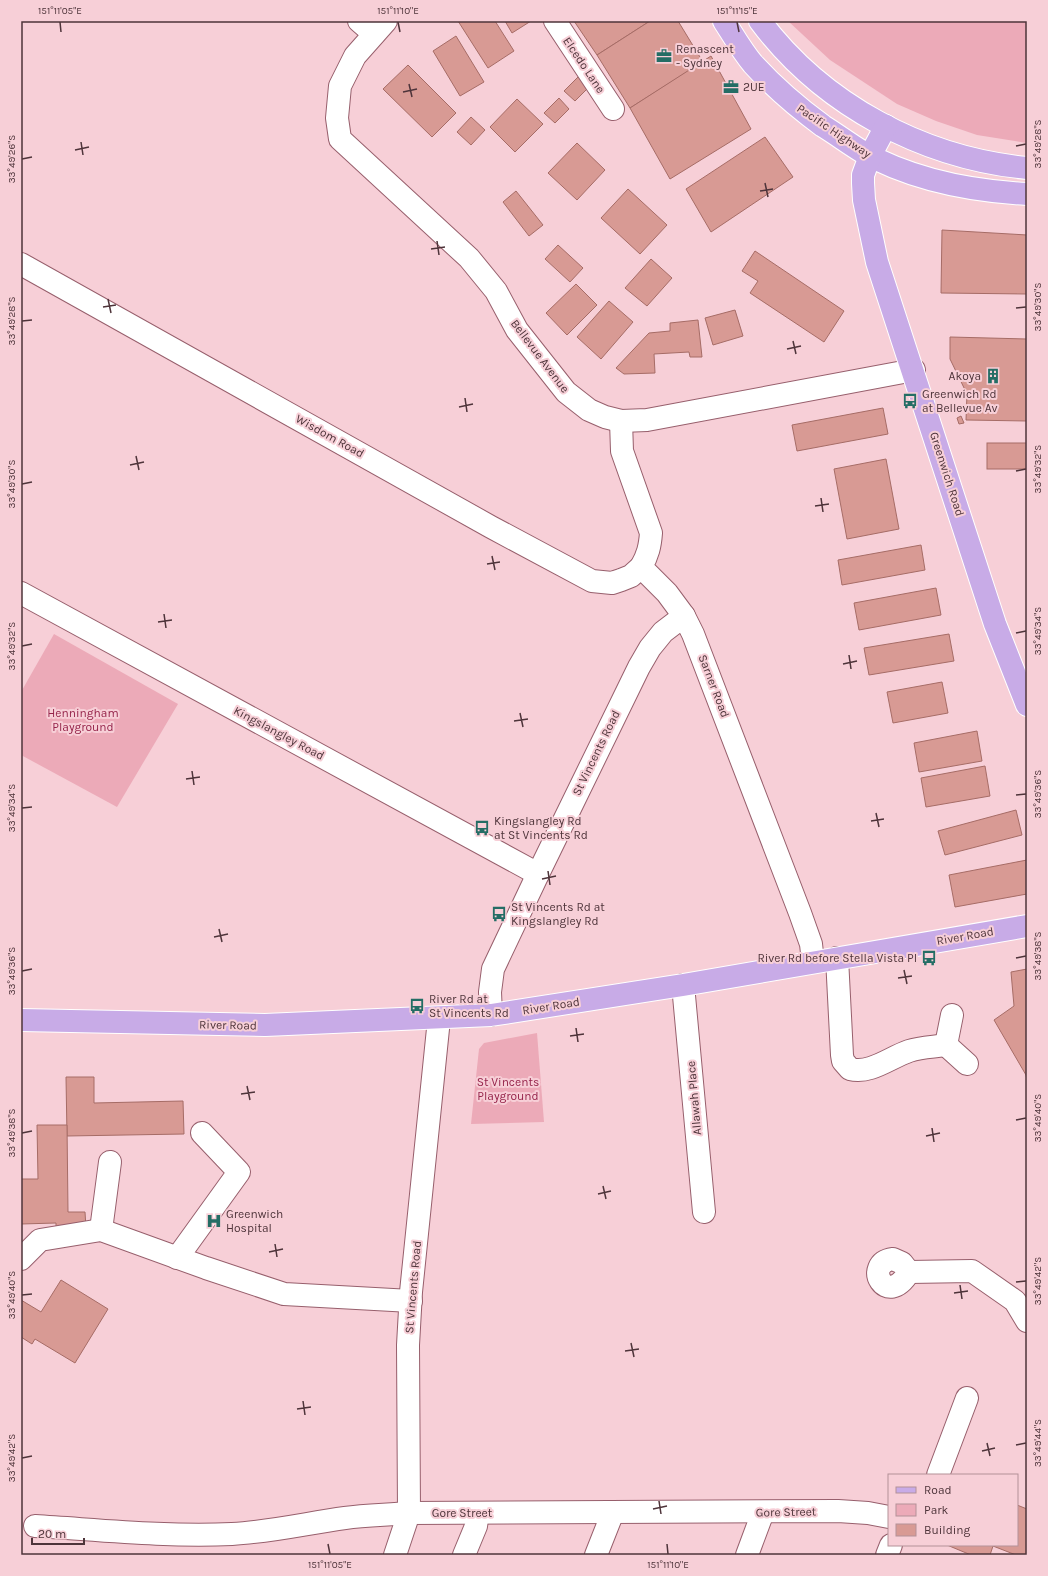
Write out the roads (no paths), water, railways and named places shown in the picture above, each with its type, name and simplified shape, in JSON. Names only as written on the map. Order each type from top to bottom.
[{"type":"main road","name":"Pacific Highway","points":[[724,21],[752,62],[773,84],[799,108],[843,140],[870,156],[900,169],[934,180],[968,187],[1027,194]]},
{"type":"main road","points":[[760,21],[789,56],[819,82],[854,108],[886,126],[921,143],[958,156],[992,164],[1027,168]]},
{"type":"main road","name":"Greenwich Road","points":[[886,126],[870,156],[863,175],[864,200],[878,262],[995,624],[1027,706]]},
{"type":"main road","name":"River Road","points":[[21,1020],[265,1025],[491,1016],[683,985],[1027,926]]},
{"type":"street","name":"Elcedo Lane","points":[[554,21],[613,109]]},
{"type":"street","name":"Bellevue Avenue","points":[[373,25],[340,86],[337,118],[340,140],[398,191],[469,258],[496,291],[517,330],[566,392],[589,410],[621,421],[647,420],[914,370]]},
{"type":"street","name":"Wisdom Road","points":[[21,264],[484,523],[592,581],[612,583],[631,576],[641,567]]},
{"type":"street","points":[[621,421],[622,451],[651,533],[647,556],[641,567]]},
{"type":"street","name":"Sarner Road","points":[[641,567],[667,593],[684,616],[701,653],[811,944],[813,962]]},
{"type":"street","name":"Kingslangley Road","points":[[21,593],[538,874]]},
{"type":"street","name":"St Vincents Road","points":[[491,1016],[490,992],[493,969],[622,699],[650,648],[663,632],[684,616]]},
{"type":"street","points":[[837,958],[842,1055],[843,1061],[850,1069],[868,1069],[909,1051],[946,1045]]},
{"type":"street","name":"Allawah Place","points":[[683,985],[704,1212]]},
{"type":"street","points":[[946,1045],[952,1015]]},
{"type":"street","name":"St Vincents Road","points":[[395,1555],[409,1513],[408,1345],[439,1019]]},
{"type":"street","points":[[946,1045],[967,1064]]},
{"type":"street","points":[[177,1258],[239,1172],[202,1133]]},
{"type":"street","points":[[101,1230],[110,1162]]},
{"type":"street","points":[[21,1259],[40,1240],[101,1230],[177,1258],[284,1294],[411,1301]]},
{"type":"street","points":[[909,1272],[972,1271],[1015,1301],[1027,1321]]},
{"type":"street","points":[[938,1474],[967,1398]]},
{"type":"street","points":[[596,1555],[613,1512]]},
{"type":"street","points":[[747,1555],[763,1512]]},
{"type":"street","name":"Gore Street","points":[[35,1526],[164,1534],[232,1534],[348,1518],[409,1513],[868,1512],[888,1517]]},
{"type":"street","points":[[464,1555],[476,1526],[478,1513]]},
{"type":"place","name":"Renascent - Sydney","points":[[664,56]]},
{"type":"place","name":"2UE","points":[[731,87]]},
{"type":"place","name":"Akoya","points":[[993,376]]},
{"type":"place","name":"Greenwich Rd at Bellevue Av","points":[[910,401]]},
{"type":"place","name":"Kingslangley Rd at St Vincents Rd","points":[[482,828]]},
{"type":"place","name":"St Vincents Rd at Kingslangley Rd","points":[[499,914]]},
{"type":"place","name":"River Rd before Stella Vista Pl","points":[[929,958]]},
{"type":"place","name":"River Rd at St Vincents Rd","points":[[417,1006]]},
{"type":"place","name":"Greenwich Hospital","points":[[214,1221]]},
{"type":"park label","name":"Henningham Playground","points":[[83,720]]},
{"type":"park label","name":"St Vincents Playground","points":[[508,1089]]}]
